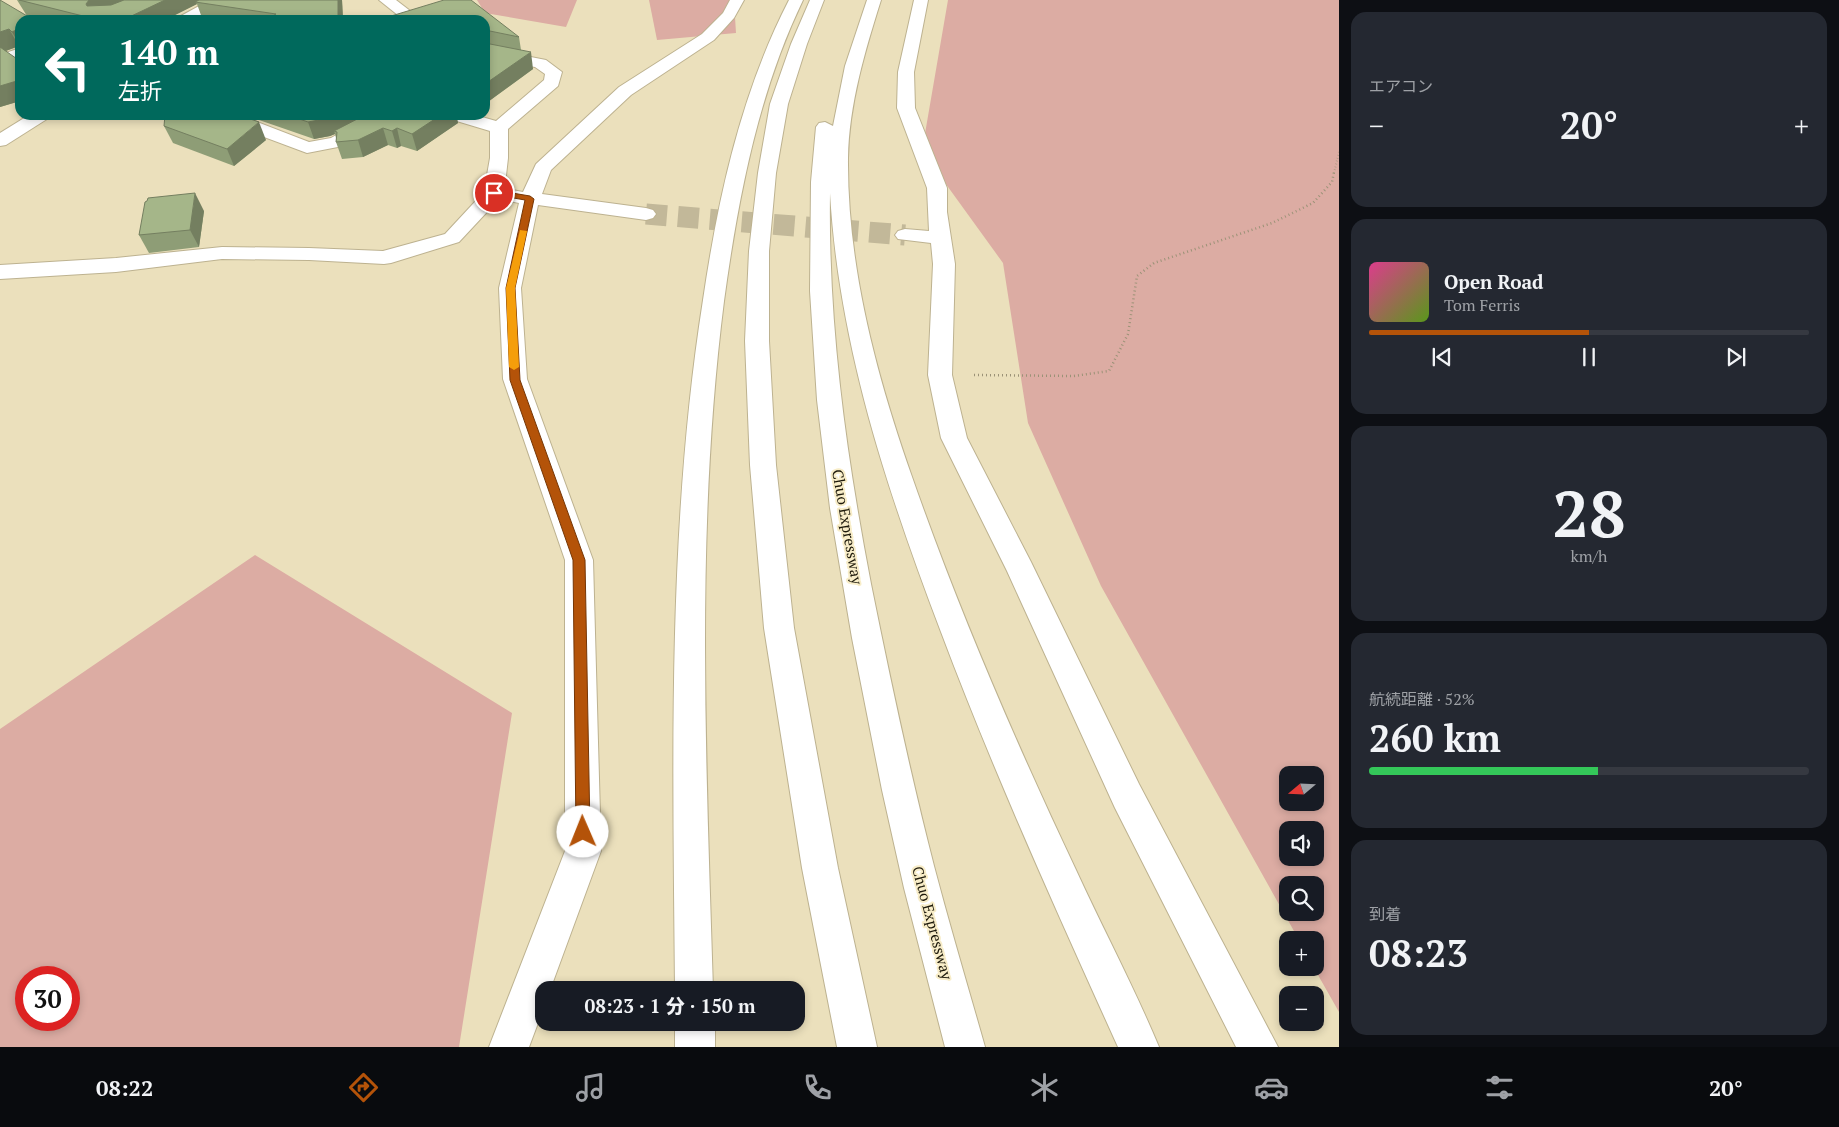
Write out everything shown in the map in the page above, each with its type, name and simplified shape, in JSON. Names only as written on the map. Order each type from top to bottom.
[{"type":"main road","points":[[193,15],[221,0]]},
{"type":"main road","points":[[386,0],[407,15]]},
{"type":"main road","points":[[509,1047],[583,852],[579,560],[515,380],[510,288],[530,199],[543,168],[625,92],[708,37],[729,15],[737,0]]},
{"type":"main road","points":[[694,981],[691,551],[698,422],[711,310],[728,210],[746,130],[768,65],[796,0]]},
{"type":"main road","points":[[817,0],[799,44],[779,104],[767,173],[760,251],[757,341],[763,465],[779,628],[820,868],[857,1047]]},
{"type":"main road","name":"Chuo Expressway","points":[[856,0],[841,46],[827,107],[820,178],[818,263],[824,354],[838,479],[868,647],[916,866],[965,1047]]},
{"type":"main road","points":[[874,0],[857,48],[844,108],[839,177],[845,250],[858,331],[882,425],[922,545],[985,707],[1084,931],[1139,1047]]},
{"type":"main road","points":[[921,0],[906,72],[906,108],[937,188],[937,212],[944,264],[940,375],[954,438],[1021,571],[1126,796],[1258,1047]]},
{"type":"main road","points":[[0,272],[116,265],[222,253],[309,254],[384,258],[452,238],[494,193],[499,158],[499,128],[552,82],[554,72],[540,63],[490,53]]},
{"type":"main road","points":[[0,60],[15,55]]},
{"type":"main road","points":[[0,141],[33,120]]},
{"type":"main road","points":[[235,120],[307,148],[337,142],[376,120]]},
{"type":"main road","points":[[473,120],[499,128]]},
{"type":"main road","points":[[494,193],[646,214]]},
{"type":"main road","points":[[906,235],[941,238]]},
{"type":"main road","points":[[695,1031],[695,1047]]},
{"type":"path","points":[[940,375],[1074,376],[1109,371],[1128,334],[1137,276],[1154,263],[1272,224],[1313,203],[1332,182],[1339,152]]},
{"type":"shaded area","points":[[477,0],[577,0],[566,27],[485,13]]},
{"type":"shaded area","points":[[649,0],[734,0],[736,33],[657,40]]},
{"type":"shaded area","points":[[948,0],[1339,0],[1339,1012],[1319,976],[1324,976],[1324,931],[1294,931],[1288,921],[1324,921],[1324,876],[1279,876],[1279,904],[1101,586],[1028,423],[1003,263],[922,151]]},
{"type":"shaded area","points":[[255,555],[512,713],[459,1047],[0,1047],[0,729]]},
{"type":"building","points":[[0,0],[26,15],[15,15],[15,30],[12,32],[9,29],[0,32]]},
{"type":"building","points":[[19,0],[89,0],[86,4],[87,6],[111,5],[124,0],[165,0],[134,15],[79,15]]},
{"type":"building","points":[[199,0],[338,0],[338,15],[274,15],[276,14],[195,2]]},
{"type":"building","points":[[444,0],[471,0],[519,37],[490,31],[490,15],[394,15]]},
{"type":"building","points":[[490,44],[531,52],[490,81]]},
{"type":"building","points":[[0,47],[15,58],[15,82],[0,86]]},
{"type":"building","points":[[165,120],[253,120],[259,122],[227,149],[164,126]]},
{"type":"building","points":[[302,120],[319,120],[308,122]]},
{"type":"building","points":[[355,120],[433,120],[412,134],[397,128],[392,131],[383,128],[358,140],[336,142],[337,132],[334,131]]},
{"type":"building","points":[[195,193],[190,230],[139,235],[145,202],[148,198]]},
{"type":"tunnel","points":[[646,214],[905,235]]},
{"type":"slow traffic","points":[[514,367],[510,288],[523,231]]},
{"type":"route","points":[[494,193],[530,199],[510,288],[515,380],[579,560],[583,832]]}]
